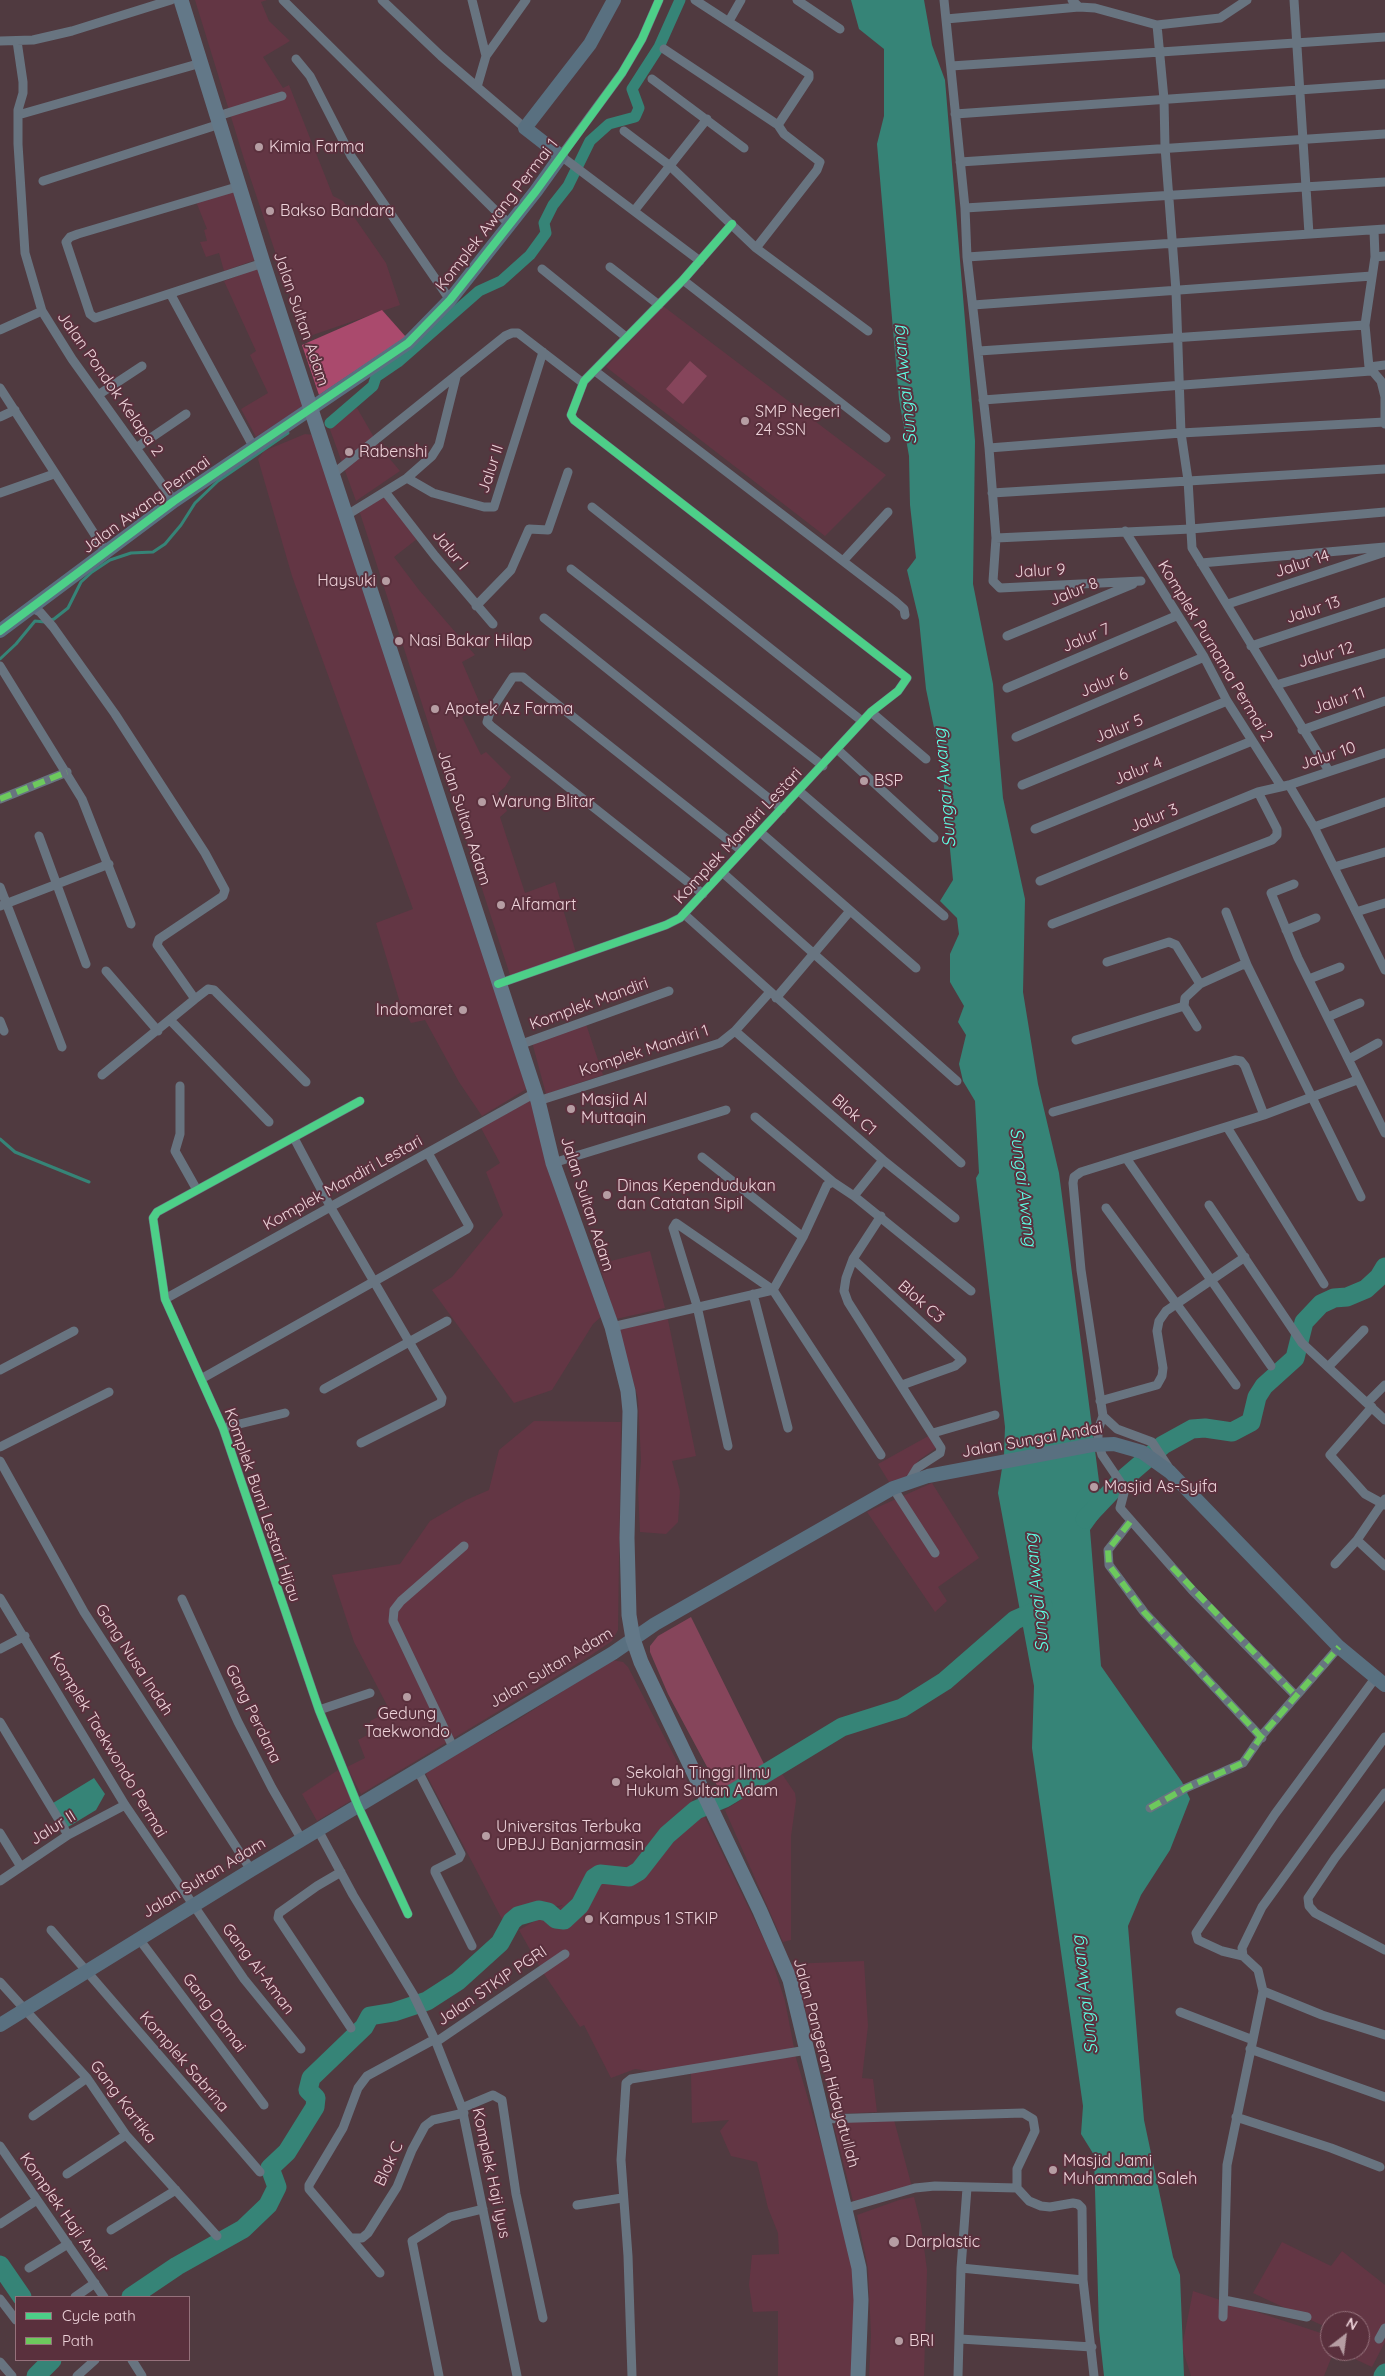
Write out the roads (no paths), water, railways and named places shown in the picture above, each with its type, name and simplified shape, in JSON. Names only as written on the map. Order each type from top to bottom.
[{"type":"main road","name":"Jalan Sultan Adam","points":[[181,0],[263,263],[312,407],[536,1097],[553,1163],[612,1327],[628,1391],[630,1411],[626,1538],[629,1615],[633,1639]]},
{"type":"main road","name":"Jalan Pangeran Hidayatullah","points":[[633,1639],[641,1662],[790,1980],[859,2268],[861,2300],[858,2376]]},
{"type":"street","points":[[0,41],[17,41],[72,32],[171,0]]},
{"type":"street","points":[[283,0],[509,224]]},
{"type":"street","points":[[382,0],[441,56],[525,128],[700,261]]},
{"type":"street","points":[[472,0],[486,56]]},
{"type":"street","points":[[477,86],[486,56],[526,0]]},
{"type":"street","points":[[525,128],[590,44],[614,0]]},
{"type":"street","name":"Komplek Awang Permai 1","points":[[312,407],[408,343],[450,300],[509,224],[566,159],[642,39],[659,0]]},
{"type":"street","points":[[729,21],[741,0]]},
{"type":"street","points":[[797,0],[840,29]]},
{"type":"street","points":[[944,0],[965,208],[967,257],[979,351],[996,538],[1191,529],[1385,512]]},
{"type":"street","points":[[1072,0],[1079,7]]},
{"type":"street","points":[[946,19],[1079,7],[1095,8],[1157,26],[1220,18],[1247,0]]},
{"type":"street","points":[[1294,0],[1309,234]]},
{"type":"street","points":[[697,1],[809,74],[809,78],[778,125]]},
{"type":"street","points":[[1157,26],[1158,53],[1164,99],[1165,147],[1176,291],[1181,386],[1181,433],[1188,480],[1192,548],[1228,604],[1302,730],[1329,771]]},
{"type":"street","points":[[950,66],[1385,38]]},
{"type":"street","name":"Jalan Pondok Kelapa 2","points":[[17,41],[23,93],[18,115],[18,144],[25,253],[42,312],[98,395],[174,500]]},
{"type":"street","points":[[664,49],[778,125],[784,134],[820,162],[820,166],[756,248]]},
{"type":"street","points":[[296,59],[310,76],[351,156],[450,300]]},
{"type":"street","points":[[18,115],[201,63]]},
{"type":"street","points":[[652,79],[708,119],[744,148]]},
{"type":"street","points":[[955,114],[1385,84]]},
{"type":"street","points":[[44,182],[282,96]]},
{"type":"street","points":[[634,211],[669,165],[708,119]]},
{"type":"street","points":[[624,131],[669,165],[756,248],[868,331]]},
{"type":"street","points":[[960,162],[1385,134]]},
{"type":"street","points":[[965,208],[1385,182]]},
{"type":"street","points":[[240,186],[78,234],[70,237],[66,242],[92,317],[171,295],[263,263]]},
{"type":"street","points":[[333,474],[512,333],[518,333],[583,383],[683,280],[732,224]]},
{"type":"street","points":[[967,257],[1385,229]]},
{"type":"street","points":[[989,448],[1181,433],[1385,422],[1385,397],[1381,381],[1370,369],[1365,325],[1375,257],[1374,230]]},
{"type":"street","points":[[1375,257],[1385,256]]},
{"type":"street","points":[[610,267],[659,305]]},
{"type":"street","points":[[542,269],[626,337]]},
{"type":"street","points":[[973,305],[1372,276]]},
{"type":"street","points":[[683,280],[886,438]]},
{"type":"street","points":[[171,295],[253,446]]},
{"type":"street","points":[[0,330],[42,312]]},
{"type":"street","points":[[979,351],[1365,325]]},
{"type":"street","name":"Jalur II","points":[[407,478],[433,493],[484,508],[494,507],[543,352]]},
{"type":"street","points":[[983,400],[1181,386],[1370,369],[1385,365]]},
{"type":"street","points":[[98,395],[142,366]]},
{"type":"street","points":[[595,371],[895,601],[904,609],[905,615]]},
{"type":"street","points":[[347,515],[407,478],[432,456],[439,445],[456,377]]},
{"type":"street","name":"Komplek Mandiri Lestari","points":[[498,984],[666,925],[684,914],[823,766],[862,721],[898,691],[907,678],[574,420],[571,410],[583,383]]},
{"type":"street","points":[[0,388],[106,552]]},
{"type":"street","name":"Jalan Awang Permai","points":[[0,631],[36,610],[106,552],[174,500],[312,407]]},
{"type":"street","points":[[0,417],[16,410]]},
{"type":"street","points":[[136,448],[186,414]]},
{"type":"street","points":[[992,493],[1385,469]]},
{"type":"street","points":[[476,606],[511,570],[529,529],[548,530],[568,472]]},
{"type":"street","points":[[0,492],[54,474]]},
{"type":"street","name":"Jalur I","points":[[386,492],[476,606],[493,624]]},
{"type":"street","points":[[592,507],[862,721]]},
{"type":"street","points":[[843,561],[888,512]]},
{"type":"street","name":"Komplek Purnama Permai 2","points":[[1125,531],[1176,616],[1204,658],[1227,701],[1252,741],[1314,827],[1356,912],[1381,953],[1385,970]]},
{"type":"street","name":"Jalur 9","points":[[996,538],[993,581],[1000,588],[1142,581]]},
{"type":"street","points":[[1201,564],[1385,547]]},
{"type":"street","name":"Jalur 14","points":[[1228,604],[1385,552]]},
{"type":"street","points":[[571,569],[823,766]]},
{"type":"street","name":"Jalur 8","points":[[1007,636],[1152,577]]},
{"type":"street","name":"Jalur 13","points":[[1251,646],[1385,602]]},
{"type":"street","points":[[36,610],[53,627],[120,722],[205,853],[226,890],[223,896],[157,942],[195,999]]},
{"type":"street","name":"Jalur 7","points":[[1007,688],[1176,616]]},
{"type":"street","points":[[544,618],[782,808]]},
{"type":"street","name":"Jalur 12","points":[[1276,685],[1385,653]]},
{"type":"street","name":"Jalur 6","points":[[1016,737],[1204,658]]},
{"type":"street","points":[[0,666],[67,772],[86,808],[132,924]]},
{"type":"street","points":[[703,894],[490,726],[487,722],[490,712],[513,677],[523,677],[742,851]]},
{"type":"street","name":"Jalur 5","points":[[1022,785],[1227,701]]},
{"type":"street","name":"Jalur 11","points":[[1302,730],[1385,702]]},
{"type":"street","points":[[871,712],[926,759]]},
{"type":"street","name":"Jalur 4","points":[[1035,829],[1252,741]]},
{"type":"street","points":[[837,749],[934,838]]},
{"type":"street","name":"Jalur 10","points":[[1285,785],[1385,753]]},
{"type":"street","points":[[0,799],[67,772]]},
{"type":"street","name":"Jalur 3","points":[[1040,880],[1258,792],[1285,785]]},
{"type":"street","points":[[799,791],[944,916]]},
{"type":"street","points":[[1052,924],[1272,840],[1277,835],[1277,829],[1258,792]]},
{"type":"street","points":[[1314,827],[1385,802]]},
{"type":"street","points":[[760,832],[916,968]]},
{"type":"street","points":[[39,836],[86,964]]},
{"type":"street","points":[[1334,867],[1385,852]]},
{"type":"street","points":[[3,904],[109,864]]},
{"type":"street","points":[[723,873],[958,1081]]},
{"type":"street","points":[[1294,884],[1270,893],[1308,978],[1385,1133]]},
{"type":"street","points":[[0,887],[3,904],[62,1047]]},
{"type":"street","points":[[1356,912],[1385,903]]},
{"type":"street","name":"Komplek Mandiri 1","points":[[536,1097],[720,1043],[773,995],[850,911]]},
{"type":"street","points":[[1226,912],[1247,965],[1361,1196]]},
{"type":"street","points":[[684,914],[961,1163]]},
{"type":"street","points":[[1286,930],[1316,918]]},
{"type":"street","points":[[1107,962],[1169,942],[1176,945],[1200,984]]},
{"type":"street","points":[[1197,1027],[1184,1006],[1185,998],[1200,984],[1242,965],[1247,965]]},
{"type":"street","points":[[1308,978],[1340,967]]},
{"type":"street","points":[[106,971],[158,1031]]},
{"type":"street","points":[[102,1075],[208,989],[214,990],[306,1082]]},
{"type":"street","name":"Komplek Mandiri","points":[[519,1045],[669,991]]},
{"type":"street","points":[[1328,1017],[1360,1003]]},
{"type":"street","points":[[1076,1040],[1184,1006]]},
{"type":"street","points":[[170,1020],[269,1122]]},
{"type":"street","points":[[0,1021],[4,1031]]},
{"type":"street","name":"Blok C1","points":[[734,1031],[883,1160],[955,1218]]},
{"type":"street","points":[[1348,1059],[1378,1044]]},
{"type":"street","points":[[1053,1112],[1235,1060],[1241,1061],[1245,1066],[1264,1115]]},
{"type":"street","points":[[1296,1696],[1192,1590],[1130,1522],[1120,1508],[1125,1488],[1102,1455],[1098,1441],[1098,1430],[1103,1416],[1081,1270],[1073,1183],[1074,1177],[1082,1172],[1264,1115],[1357,1080]]},
{"type":"street","points":[[180,1086],[180,1134],[175,1151],[197,1190],[360,1101]]},
{"type":"street","name":"Komplek Mandiri Lestari","points":[[166,1299],[428,1153],[536,1097]]},
{"type":"street","points":[[553,1163],[726,1110]]},
{"type":"street","points":[[755,1117],[833,1182],[881,1216],[971,1290]]},
{"type":"street","points":[[1227,1127],[1324,1284]]},
{"type":"street","points":[[294,1138],[331,1208],[442,1401],[361,1443]]},
{"type":"street","points":[[201,1380],[468,1227],[428,1153]]},
{"type":"street","points":[[702,1157],[803,1237]]},
{"type":"street","points":[[1126,1158],[1271,1366]]},
{"type":"street","points":[[854,1196],[883,1160]]},
{"type":"street","points":[[612,1327],[773,1290],[803,1237],[827,1185],[833,1182]]},
{"type":"street","name":"Komplek Bumi Lestari Hijau","points":[[197,1190],[157,1212],[153,1218],[166,1299],[223,1428],[319,1710],[358,1806],[408,1914]]},
{"type":"street","points":[[1210,1204],[1302,1343],[1385,1420]]},
{"type":"street","points":[[1106,1208],[1236,1385]]},
{"type":"street","points":[[881,1216],[853,1260],[846,1278],[845,1296],[941,1448],[940,1453],[917,1468],[909,1481]]},
{"type":"street","points":[[728,1446],[697,1306],[673,1228],[676,1223],[773,1290],[881,1455]]},
{"type":"street","points":[[1100,1401],[1152,1387],[1160,1382],[1163,1368],[1157,1331],[1159,1321],[1166,1311],[1176,1303],[1245,1257]]},
{"type":"street","name":"Blok C3","points":[[853,1260],[962,1360],[955,1366],[902,1385]]},
{"type":"street","points":[[753,1294],[788,1428]]},
{"type":"street","points":[[324,1389],[447,1321]]},
{"type":"street","points":[[1328,1367],[1364,1330]]},
{"type":"street","points":[[0,1370],[74,1331]]},
{"type":"street","points":[[1335,1564],[1357,1540],[1384,1502],[1365,1494],[1330,1455],[1385,1385]]},
{"type":"street","points":[[0,1447],[109,1392]]},
{"type":"street","points":[[223,1428],[286,1413]]},
{"type":"street","points":[[933,1433],[995,1415]]},
{"type":"street","points":[[1103,1416],[1117,1429],[1152,1442],[1158,1457]]},
{"type":"street","name":"Jalan Sungai Andai","points":[[633,1639],[663,1620],[909,1481],[1104,1444],[1127,1447],[1158,1457],[1170,1472],[1339,1647],[1381,1681]]},
{"type":"street","name":"Gang Nusa Indah","points":[[0,1461],[84,1612],[252,1870]]},
{"type":"street","points":[[894,1488],[935,1553]]},
{"type":"street","points":[[1130,1522],[1108,1550],[1109,1565],[1144,1612],[1262,1738]]},
{"type":"street","points":[[1357,1540],[1385,1566]]},
{"type":"street","points":[[453,1747],[393,1621],[394,1610],[401,1600],[464,1546]]},
{"type":"street","name":"Komplek Taekwondo Permai","points":[[0,1598],[25,1636],[125,1806],[193,1906]]},
{"type":"street","name":"Gang Perdana","points":[[182,1599],[238,1722],[272,1788],[302,1840]]},
{"type":"street","points":[[0,1649],[25,1636]]},
{"type":"street","name":"Jalan Sultan Adam","points":[[0,2024],[633,1639]]},
{"type":"street","points":[[1150,1808],[1186,1788],[1243,1763],[1296,1696],[1339,1647]]},
{"type":"street","points":[[1223,2317],[1227,2165],[1251,2044],[1264,1991],[1258,1970],[1243,1956],[1222,1951],[1198,1940],[1195,1936],[1274,1814],[1381,1681]]},
{"type":"street","points":[[319,1710],[370,1693]]},
{"type":"street","points":[[0,1722],[68,1835]]},
{"type":"street","points":[[1243,1956],[1242,1948],[1262,1907],[1385,1737]]},
{"type":"street","points":[[417,1770],[461,1854],[459,1858],[435,1870],[435,1872],[472,1946]]},
{"type":"street","points":[[1385,1794],[1335,1858],[1308,1898],[1309,1906],[1315,1913],[1385,1950]]},
{"type":"street","name":"Jalur II","points":[[0,1881],[68,1835],[125,1806]]},
{"type":"street","name":"Komplek Haji Iyus","points":[[318,1830],[413,1994],[436,2041],[463,2110],[517,2376]]},
{"type":"street","points":[[0,1833],[20,1867]]},
{"type":"street","points":[[341,1872],[316,1886],[279,1913],[278,1918],[351,2028]]},
{"type":"street","name":"Gang Al-Aman","points":[[193,1906],[244,1979],[301,2049]]},
{"type":"street","name":"Komplek Sabrina","points":[[51,1930],[260,2172]]},
{"type":"street","name":"Gang Damai","points":[[139,1939],[264,2105]]},
{"type":"street","name":"Jalan STKIP PGRI","points":[[352,2238],[309,2189],[309,2185],[343,2128],[358,2088],[367,2076],[436,2041],[565,1954]]},
{"type":"street","name":"Gang Kartika","points":[[0,1982],[87,2078],[126,2134],[217,2236]]},
{"type":"street","points":[[1264,1991],[1322,2015],[1385,2035]]},
{"type":"street","points":[[1180,2012],[1251,2044],[1385,2097]]},
{"type":"street","points":[[632,2376],[628,2256],[622,2198],[621,2160],[628,2081],[807,2050]]},
{"type":"street","points":[[33,2116],[87,2078]]},
{"type":"street","name":"Blok C","points":[[352,2238],[357,2240],[368,2233],[397,2187],[425,2126],[433,2120],[463,2110],[493,2095],[502,2100],[516,2194],[543,2318]]},
{"type":"street","points":[[824,2119],[1023,2113],[1032,2120],[1035,2131],[1017,2169],[1017,2188],[1029,2201],[1041,2206],[1050,2207],[1073,2202],[1082,2208],[1083,2280],[1094,2376]]},
{"type":"street","points":[[1236,2117],[1331,2148],[1380,2167]]},
{"type":"street","points":[[67,2174],[126,2134]]},
{"type":"street","name":"Komplek Haji Andir","points":[[0,2146],[103,2296]]},
{"type":"street","points":[[846,2208],[915,2188],[1017,2188]]},
{"type":"street","points":[[958,2376],[961,2268],[967,2188]]},
{"type":"street","points":[[110,2230],[176,2190]]},
{"type":"street","points":[[577,2205],[622,2198]]},
{"type":"street","points":[[0,2224],[37,2200]]},
{"type":"street","points":[[440,2376],[412,2241],[450,2217],[483,2209]]},
{"type":"street","points":[[352,2238],[380,2273]]},
{"type":"street","points":[[29,2268],[68,2244]]},
{"type":"street","points":[[961,2268],[1083,2280]]},
{"type":"street","points":[[77,2296],[95,2283]]},
{"type":"street","points":[[0,2300],[15,2319]]},
{"type":"street","points":[[1224,2300],[1307,2317]]},
{"type":"street","points":[[1378,2338],[1385,2328]]},
{"type":"street","points":[[960,2339],[1092,2347]]},
{"type":"street","points":[[80,2375],[94,2361]]},
{"type":"street","points":[[133,2361],[142,2376]]},
{"type":"street","points":[[0,2362],[12,2376]]},
{"type":"water","name":"Sungai Awang","points":[[851,0],[924,0],[932,45],[945,80],[975,441],[973,584],[993,684],[1003,798],[1025,899],[1023,992],[1038,1084],[1059,1173],[1103,1512],[1090,1530],[1101,1666],[1182,1782],[1190,1799],[1170,1850],[1141,1895],[1128,1926],[1144,2120],[1173,2257],[1180,2275],[1184,2376],[1104,2376],[1099,2330],[1094,2155],[1081,2134],[1083,2106],[1032,1748],[1034,1686],[998,1493],[1004,1456],[1005,1427],[976,1178],[979,1173],[975,1101],[963,1081],[959,1064],[966,1035],[958,1022],[964,1006],[950,982],[950,954],[959,934],[957,918],[940,901],[953,880],[942,766],[926,689],[919,620],[907,570],[916,558],[910,505],[909,456],[899,399],[877,144],[884,116],[884,49],[859,29]]},
{"type":"water","points":[[94,1778],[105,1794],[96,1810],[68,1827],[53,1803]]},
{"type":"waterway","points":[[330,423],[373,386],[376,377],[398,362],[479,291],[501,281],[530,255],[546,233],[544,223],[553,205],[568,186],[590,141],[609,124],[635,117],[639,108],[632,89],[659,47],[680,0]]},
{"type":"waterway","points":[[0,659],[16,644],[35,621],[45,622],[54,619],[68,608],[81,582],[92,572],[110,560],[131,553],[153,552],[165,544],[181,525],[195,503],[218,481],[288,433]]},
{"type":"waterway","points":[[0,1139],[15,1152],[89,1182]]},
{"type":"waterway","points":[[1085,1519],[1121,1481],[1163,1445],[1192,1429],[1205,1428],[1232,1432],[1251,1422],[1257,1397],[1264,1386],[1295,1358],[1304,1322],[1321,1304],[1334,1298],[1347,1297],[1366,1289],[1379,1277],[1385,1267]]},
{"type":"waterway","name":"Sungai Awang","points":[[132,2296],[177,2266],[243,2229],[268,2205],[277,2187],[270,2168],[287,2152],[315,2107],[316,2098],[308,2090],[311,2078],[364,2027],[370,2016],[394,2012],[427,2001],[458,1981],[500,1943],[512,1921],[518,1916],[539,1910],[548,1912],[556,1919],[564,1920],[580,1905],[594,1878],[600,1874],[629,1877],[639,1871],[667,1835],[696,1810],[725,1798],[842,1727],[902,1708],[945,1681],[1015,1620],[1040,1609],[1043,1605]]},
{"type":"waterway","points":[[0,2265],[21,2296]]},
{"type":"waterway","points":[[36,2376],[51,2361]]},
{"type":"place","name":"Kimia Farma","points":[[259,147]]},
{"type":"place","name":"Bakso Bandara","points":[[270,211]]},
{"type":"place","name":"SMP Negeri 24 SSN","points":[[745,421]]},
{"type":"place","name":"Rabenshi","points":[[349,452]]},
{"type":"place","name":"Haysuki","points":[[386,581]]},
{"type":"place","name":"Nasi Bakar Hilap","points":[[399,641]]},
{"type":"place","name":"Apotek Az Farma","points":[[435,709]]},
{"type":"place","name":"BSP","points":[[864,781]]},
{"type":"place","name":"Warung Blitar","points":[[482,802]]},
{"type":"place","name":"Alfamart","points":[[501,905]]},
{"type":"place","name":"Indomaret","points":[[463,1010]]},
{"type":"place","name":"Masjid Al Muttaqin","points":[[571,1109]]},
{"type":"place","name":"Dinas Kependudukan dan Catatan Sipil","points":[[607,1195]]},
{"type":"place","name":"Masjid As-Syifa","points":[[1094,1487]]},
{"type":"place","name":"Gedung Taekwondo","points":[[407,1697]]},
{"type":"place","name":"Sekolah Tinggi Ilmu Hukum Sultan Adam","points":[[616,1782]]},
{"type":"place","name":"Universitas Terbuka UPBJJ Banjarmasin","points":[[486,1836]]},
{"type":"place","name":"Kampus 1 STKIP","points":[[589,1919]]},
{"type":"place","name":"Masjid Jami Muhammad Saleh","points":[[1053,2170]]},
{"type":"place","name":"Darplastic","points":[[894,2242]]},
{"type":"place","name":"BRI","points":[[899,2341]]}]
